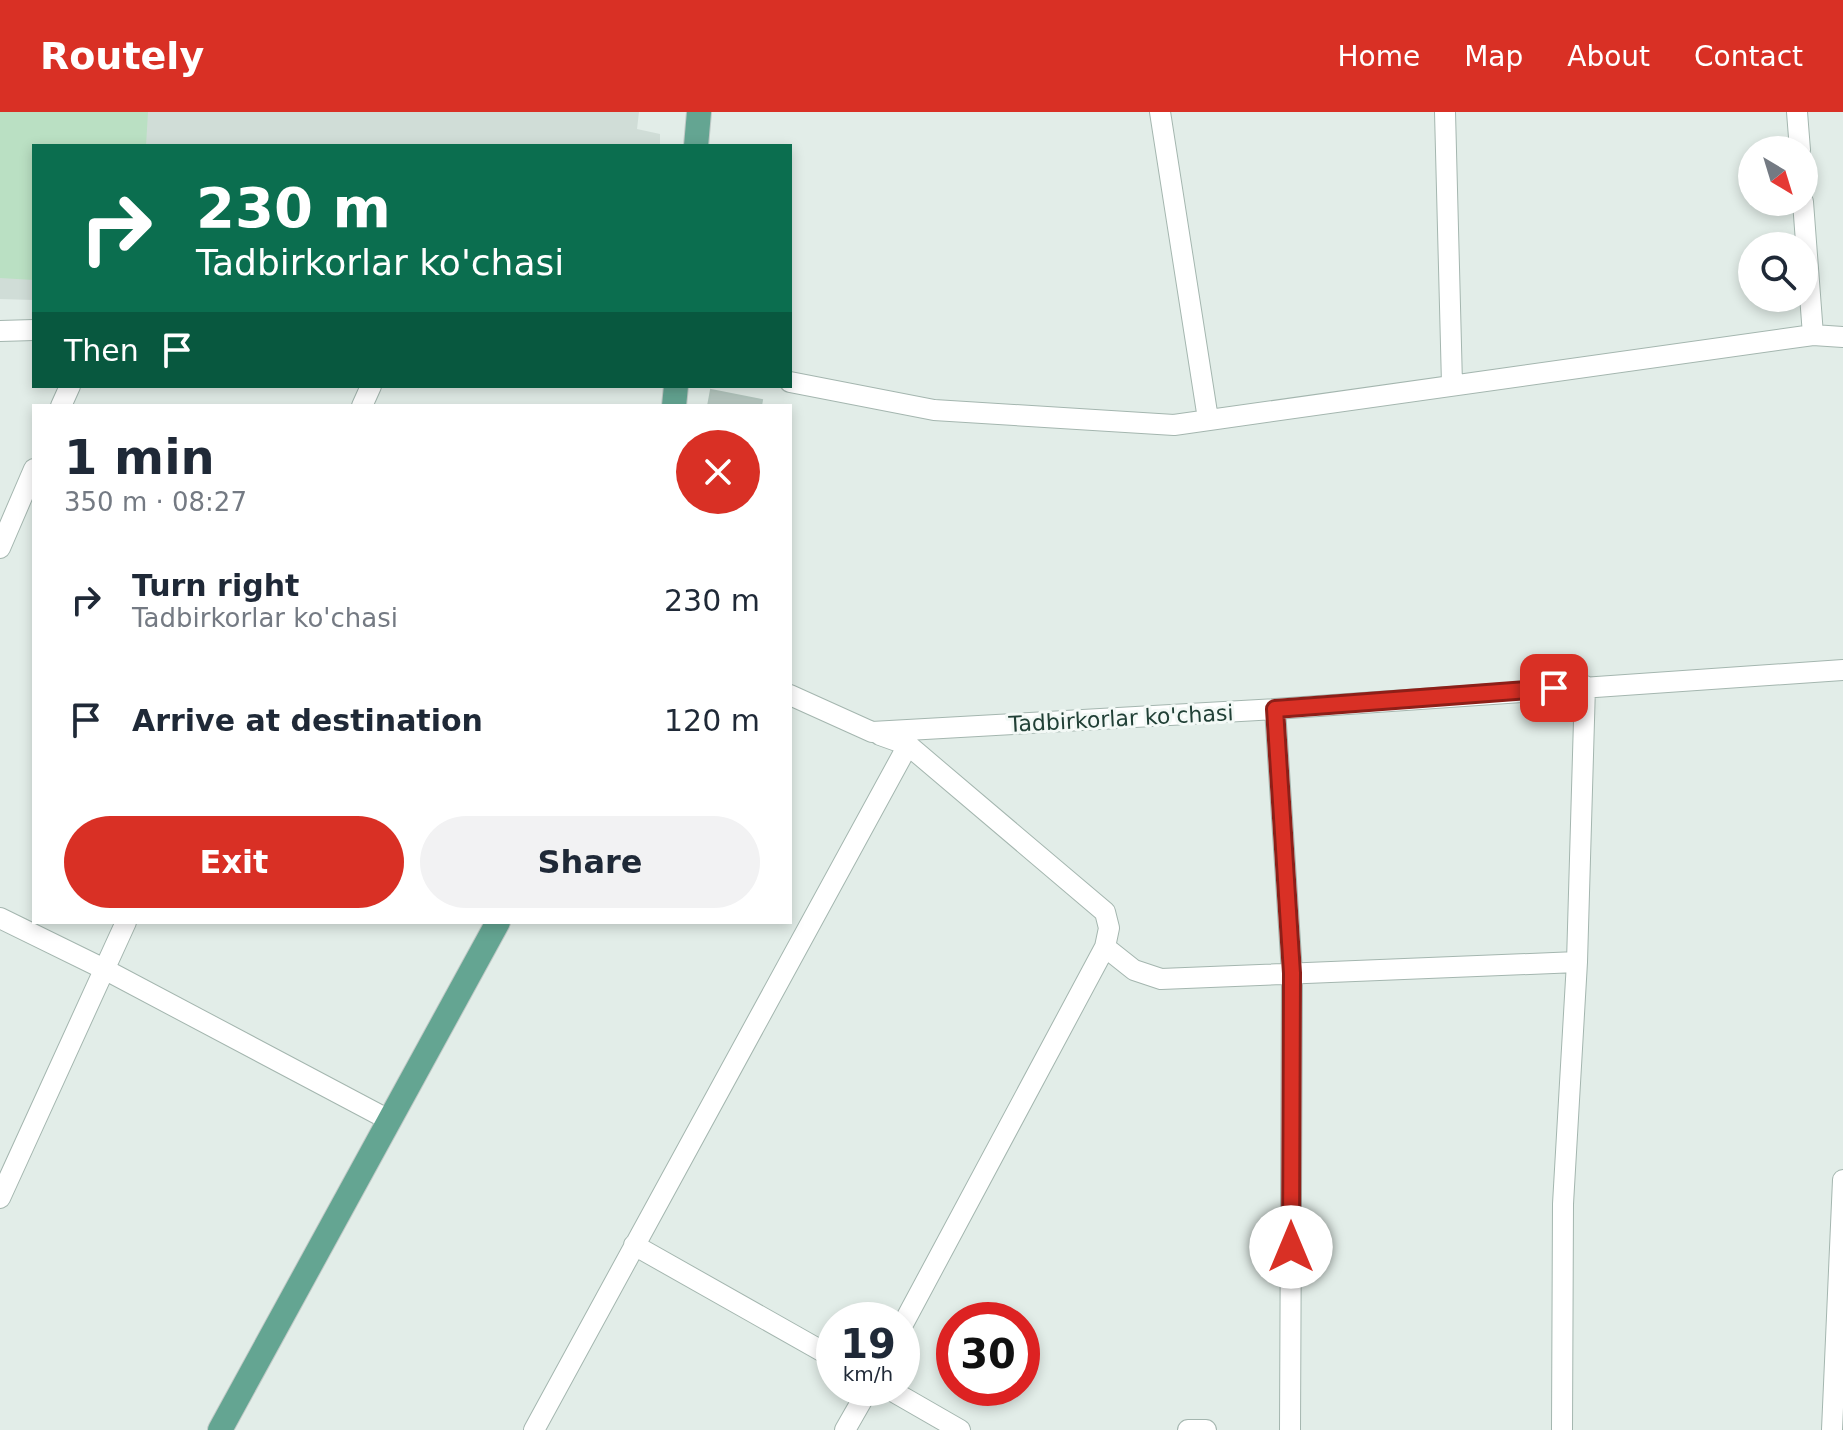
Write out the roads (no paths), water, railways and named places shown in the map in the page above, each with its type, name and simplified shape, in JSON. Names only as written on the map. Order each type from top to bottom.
[{"type":"main road","points":[[696,144],[699,112]]},
{"type":"main road","points":[[220,1430],[497,924]]},
{"type":"street","points":[[1160,112],[1208,419]]},
{"type":"street","points":[[1445,112],[1452,384]]},
{"type":"street","points":[[1797,112],[1799,136]]},
{"type":"street","points":[[1804,216],[1813,335]]},
{"type":"street","points":[[0,331],[32,330]]},
{"type":"street","points":[[792,382],[934,410],[1174,425],[1813,335],[1843,337]]},
{"type":"street","points":[[0,548],[32,474]]},
{"type":"street","name":"Tadbirkorlar ko'chasi","points":[[792,696],[872,732],[1275,709],[1843,670]]},
{"type":"street","points":[[1562,1430],[1563,1204],[1577,962],[1585,686]]},
{"type":"street","points":[[1275,709],[1292,973],[1290,1430]]},
{"type":"street","points":[[872,732],[908,745],[1105,912],[1109,928],[1105,947],[915,1302]]},
{"type":"street","points":[[534,1430],[908,745]]},
{"type":"street","points":[[0,918],[104,969],[389,1120]]},
{"type":"street","points":[[0,1198],[125,924]]},
{"type":"street","points":[[1105,947],[1134,970],[1161,979],[1577,962]]},
{"type":"street","points":[[1832,1430],[1843,1180]]},
{"type":"street","points":[[634,1245],[816,1348]]},
{"type":"street","points":[[845,1430],[859,1406]]},
{"type":"street","points":[[918,1406],[960,1430]]}]
